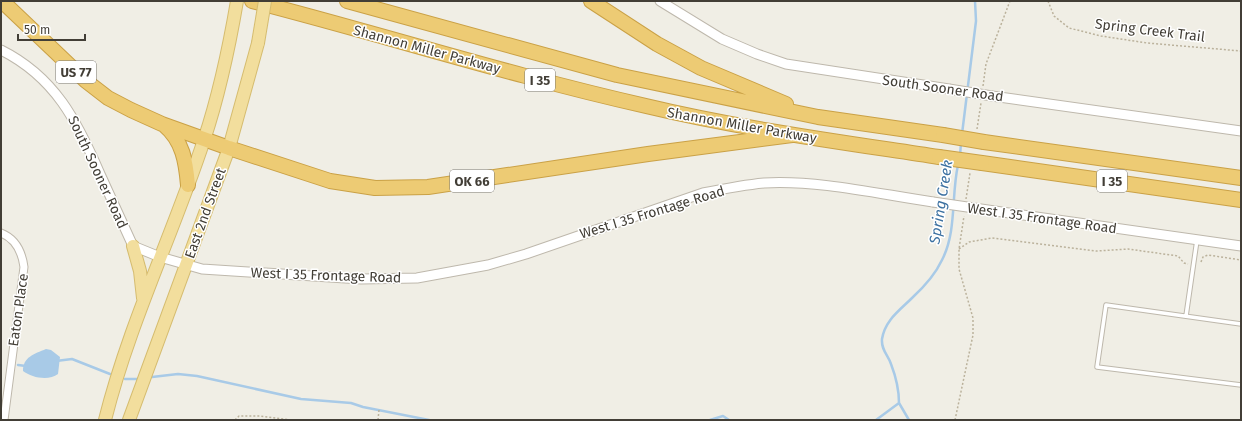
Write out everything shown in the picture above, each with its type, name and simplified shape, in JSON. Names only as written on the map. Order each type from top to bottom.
[{"type":"highway","name":"US 77","points":[[2,1],[86,81],[108,98],[162,124],[172,132],[184,154],[188,185]]},
{"type":"highway","name":"Shannon Miller Parkway","points":[[252,1],[577,90],[648,107],[792,135],[1241,200]]},
{"type":"highway","name":"Shannon Miller Parkway","points":[[347,1],[617,75],[818,117],[1241,178]]},
{"type":"highway","points":[[591,1],[656,44],[701,68],[818,117]]},
{"type":"highway","points":[[162,124],[204,139]]},
{"type":"highway","name":"OK 66","points":[[204,139],[330,182],[399,189],[451,184],[648,154],[792,135]]},
{"type":"main road","name":"East 2nd Street","points":[[105,420],[122,361],[204,139],[231,39],[237,1]]},
{"type":"main road","name":"East 2nd Street","points":[[129,420],[229,148],[258,43],[265,1]]},
{"type":"main road","points":[[133,246],[140,271],[144,303]]},
{"type":"street","name":"South Sooner Road","points":[[660,1],[722,39],[757,54],[786,64],[1241,132]]},
{"type":"street","name":"South Sooner Road","points":[[1,50],[33,71],[51,87],[80,129],[133,246],[160,257]]},
{"type":"street","name":"West I 35 Frontage Road","points":[[160,257],[202,269],[361,279],[417,278],[465,270],[519,256],[703,193],[732,187],[764,183],[823,186],[1241,246]]},
{"type":"street","name":"Eaton Place","points":[[1,233],[12,239],[16,244],[23,258],[24,267],[4,420]]},
{"type":"lane","points":[[1186,316],[1192,264],[1197,240]]},
{"type":"lane","points":[[1241,324],[1106,305],[1097,367],[1241,385]]},
{"type":"path","name":"Spring Creek Trail","points":[[1048,1],[1054,16],[1069,28],[1075,30],[1101,36],[1147,43],[1241,51]]},
{"type":"path","name":"West I 35 Frontage Road","points":[[959,249],[969,242],[992,238],[1096,252],[1128,249],[1178,256],[1184,263],[1192,264]]},
{"type":"path","points":[[1192,264],[1200,264],[1203,257],[1208,255],[1241,260]]},
{"type":"path","points":[[378,420],[379,410]]},
{"type":"path","points":[[235,420],[239,416],[249,415],[292,420]]},
{"type":"water","points":[[46,349],[51,350],[60,357],[58,374],[40,378],[23,371],[23,366],[27,359],[33,354]]},
{"type":"waterway","name":"Spring Creek","points":[[962,134],[976,21],[975,1]]},
{"type":"waterway","name":"Spring Creek","points":[[960,156],[961,143]]},
{"type":"waterway","name":"Spring Creek","points":[[899,403],[898,388],[890,361],[882,343],[882,339],[886,326],[929,280],[936,271],[947,249],[952,225],[958,165]]},
{"type":"waterway","points":[[56,361],[72,359],[110,374]]},
{"type":"waterway","points":[[18,365],[26,366]]},
{"type":"waterway","points":[[152,377],[178,374],[197,376],[301,399],[351,403],[363,407],[429,420]]},
{"type":"waterway","points":[[125,379],[138,379]]},
{"type":"waterway","points":[[899,403],[909,420]]},
{"type":"waterway","name":"Spring Creek","points":[[876,420],[899,403]]},
{"type":"waterway","name":"Spring Creek","points":[[710,420],[723,416],[729,420]]}]
